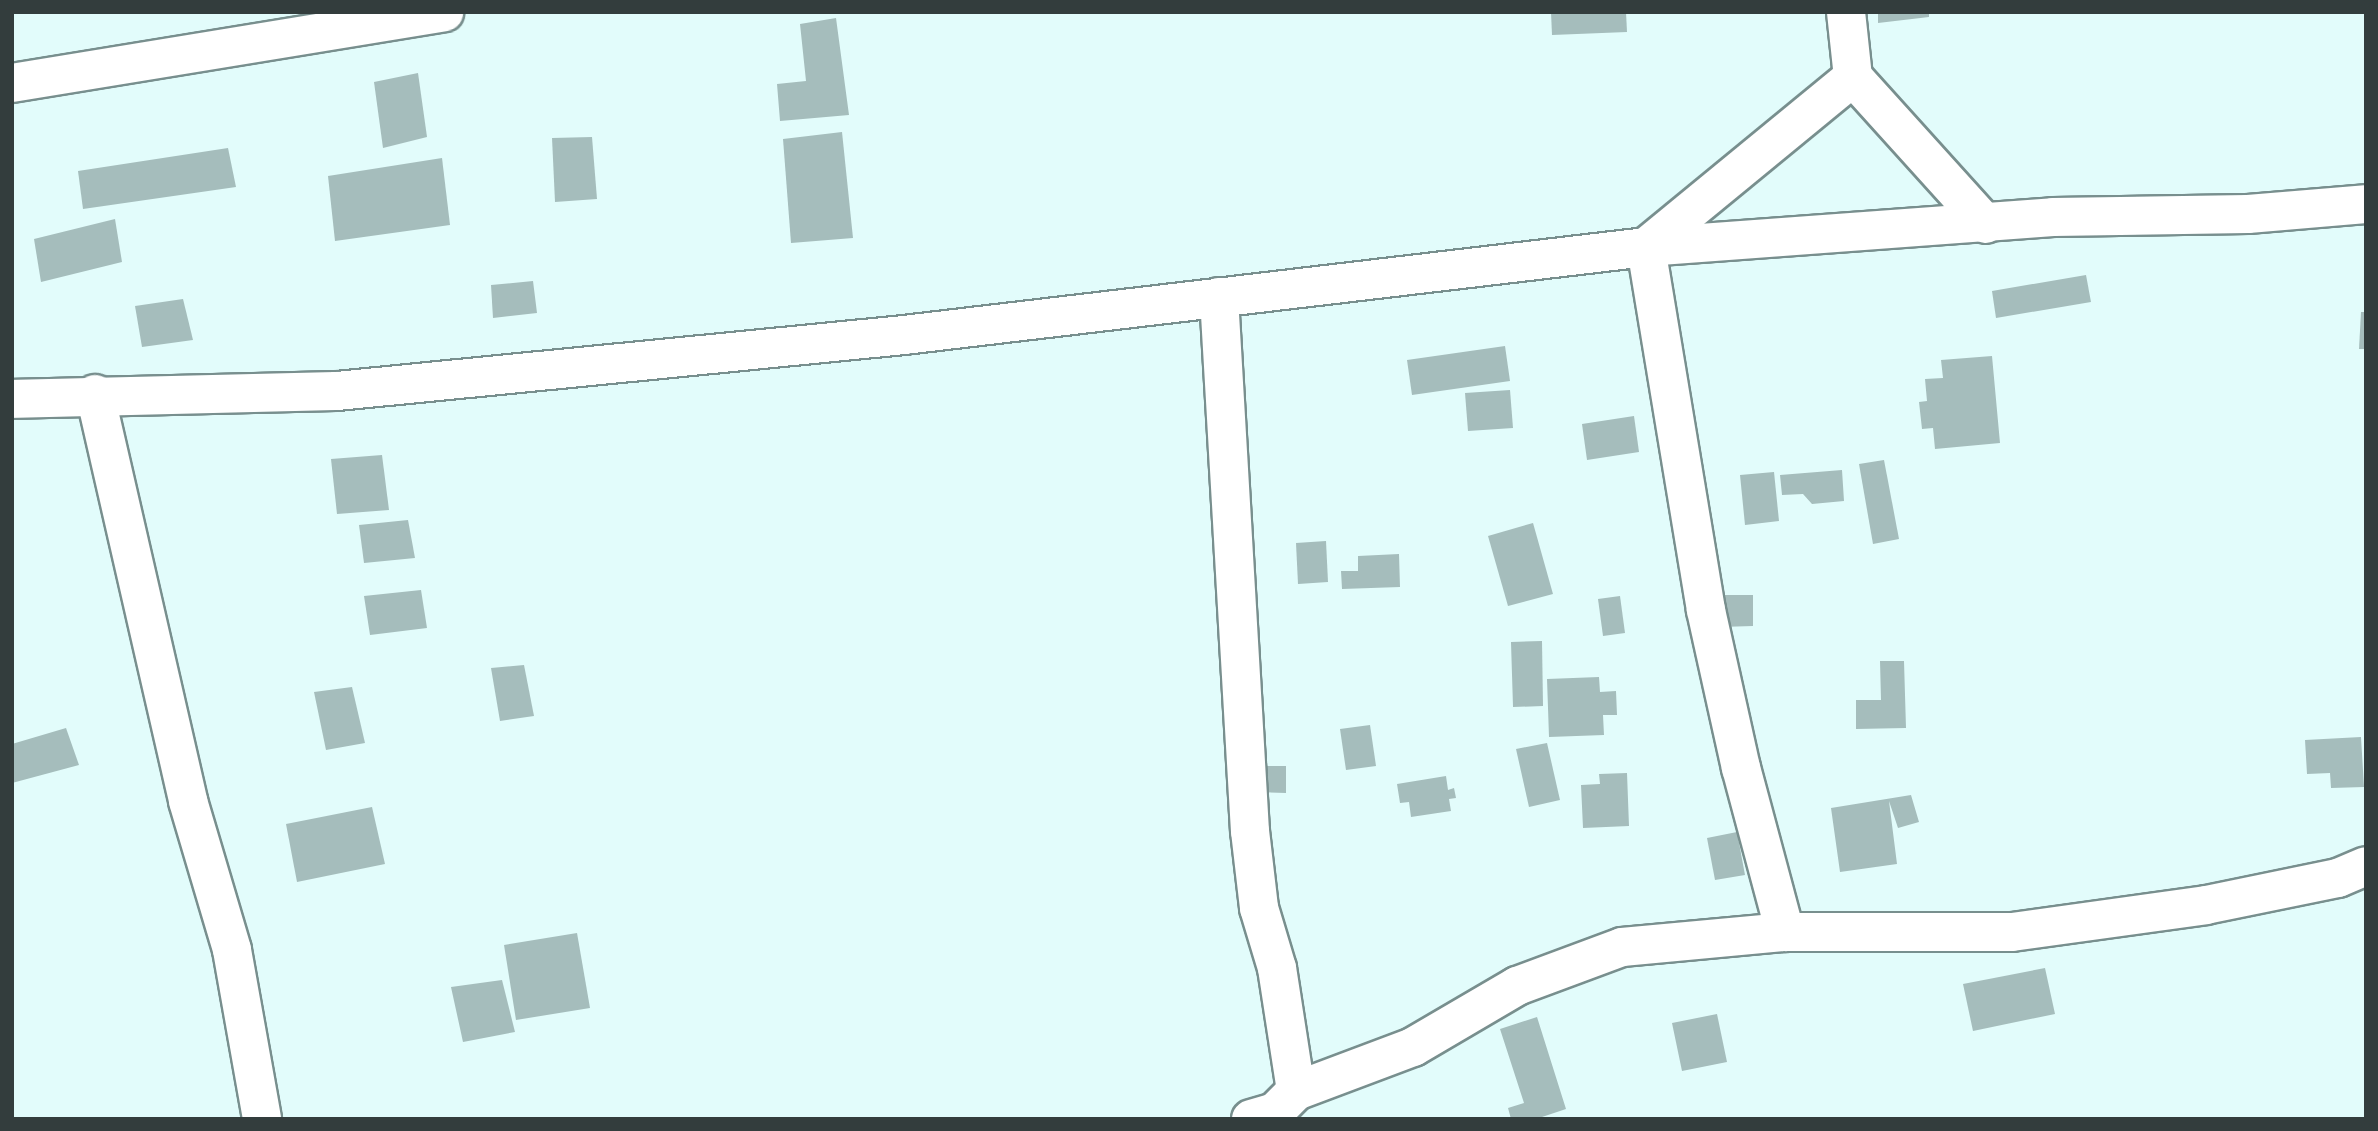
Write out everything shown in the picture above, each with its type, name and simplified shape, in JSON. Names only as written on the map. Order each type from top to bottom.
[{"type":"street","points":[[12,83],[444,12]]},
{"type":"street","points":[[1846,12],[1853,77],[1986,224]]},
{"type":"street","points":[[1646,247],[1853,77]]},
{"type":"street","points":[[12,399],[95,394],[337,391],[904,335],[1646,247],[2053,217],[2248,214],[2366,204]]},
{"type":"street","points":[[1646,247],[1706,610],[1741,768],[1785,932]]},
{"type":"street","points":[[1219,297],[1250,831],[1259,908],[1277,968],[1296,1091]]},
{"type":"street","points":[[95,394],[188,801],[232,950],[262,1119]]},
{"type":"street","points":[[1251,1119],[1275,1112],[1296,1091],[1413,1048],[1517,986],[1622,947],[1785,932],[2012,932],[2206,905],[2338,878],[2366,866]]},
{"type":"building","points":[[1551,12],[1626,12],[1627,32],[1552,35]]},
{"type":"building","points":[[1878,12],[1929,12],[1929,17],[1878,23]]},
{"type":"building","points":[[836,18],[849,115],[780,121],[777,84],[806,81],[800,24]]},
{"type":"building","points":[[418,73],[427,137],[383,148],[374,82]]},
{"type":"building","points":[[842,132],[853,238],[791,243],[783,139]]},
{"type":"building","points":[[592,137],[597,199],[555,202],[552,138]]},
{"type":"building","points":[[228,148],[236,187],[83,209],[78,171]]},
{"type":"building","points":[[442,158],[450,225],[335,241],[328,176]]},
{"type":"building","points":[[115,219],[122,262],[41,282],[34,239]]},
{"type":"building","points":[[2086,275],[2091,302],[1996,318],[1992,291]]},
{"type":"building","points":[[533,281],[537,313],[493,318],[491,285]]},
{"type":"building","points":[[183,299],[193,340],[142,347],[135,306]]},
{"type":"building","points":[[2361,312],[2366,312],[2366,349],[2359,349]]},
{"type":"building","points":[[1505,346],[1510,381],[1412,395],[1407,360]]},
{"type":"building","points":[[1992,356],[2000,443],[1935,449],[1933,428],[1922,429],[1919,402],[1927,401],[1925,379],[1943,378],[1941,360]]},
{"type":"building","points":[[1510,390],[1513,428],[1468,431],[1465,393]]},
{"type":"building","points":[[1634,416],[1639,452],[1587,460],[1582,424]]},
{"type":"building","points":[[382,455],[389,510],[337,514],[331,459]]},
{"type":"building","points":[[1884,460],[1899,539],[1873,544],[1859,464]]},
{"type":"building","points":[[1842,470],[1844,501],[1812,504],[1803,494],[1782,495],[1780,475]]},
{"type":"building","points":[[1774,472],[1779,521],[1745,525],[1740,475]]},
{"type":"building","points":[[408,520],[415,558],[364,563],[359,525]]},
{"type":"building","points":[[1533,523],[1553,594],[1508,606],[1488,536]]},
{"type":"building","points":[[1326,541],[1328,582],[1298,584],[1296,543]]},
{"type":"building","points":[[1399,554],[1400,587],[1342,589],[1341,571],[1358,571],[1358,556]]},
{"type":"building","points":[[421,590],[427,628],[370,635],[364,596]]},
{"type":"building","points":[[1720,595],[1753,595],[1753,626],[1720,627]]},
{"type":"building","points":[[1620,596],[1625,633],[1603,636],[1598,599]]},
{"type":"building","points":[[1542,641],[1543,706],[1513,707],[1511,642]]},
{"type":"building","points":[[1880,661],[1904,661],[1906,728],[1856,729],[1856,700],[1881,700]]},
{"type":"building","points":[[524,665],[534,716],[500,721],[491,668]]},
{"type":"building","points":[[1599,677],[1600,692],[1616,691],[1617,715],[1603,715],[1604,735],[1549,737],[1547,679]]},
{"type":"building","points":[[352,687],[365,743],[326,750],[314,692]]},
{"type":"building","points":[[1370,725],[1376,766],[1346,770],[1340,729]]},
{"type":"building","points":[[66,728],[79,765],[12,783],[12,744]]},
{"type":"building","points":[[2361,737],[2364,787],[2331,788],[2330,773],[2307,774],[2305,740]]},
{"type":"building","points":[[1547,743],[1560,800],[1529,807],[1516,749]]},
{"type":"building","points":[[1261,766],[1286,766],[1286,793],[1260,792]]},
{"type":"building","points":[[1627,773],[1629,826],[1583,828],[1581,785],[1600,784],[1599,774]]},
{"type":"building","points":[[1446,776],[1448,790],[1454,788],[1456,798],[1449,799],[1451,811],[1411,817],[1409,802],[1400,803],[1397,784]]},
{"type":"building","points":[[1911,795],[1919,822],[1898,828],[1889,801],[1897,864],[1840,872],[1831,808]]},
{"type":"building","points":[[372,807],[385,864],[297,882],[286,824]]},
{"type":"building","points":[[1737,832],[1745,875],[1715,880],[1707,838]]},
{"type":"building","points":[[577,933],[590,1008],[516,1020],[504,945]]},
{"type":"building","points":[[2045,968],[2055,1014],[1973,1031],[1963,984]]},
{"type":"building","points":[[502,980],[515,1032],[463,1042],[451,987]]},
{"type":"building","points":[[1717,1014],[1727,1062],[1682,1071],[1672,1023]]},
{"type":"building","points":[[1537,1017],[1566,1109],[1536,1119],[1511,1119],[1508,1108],[1524,1103],[1500,1029]]}]
